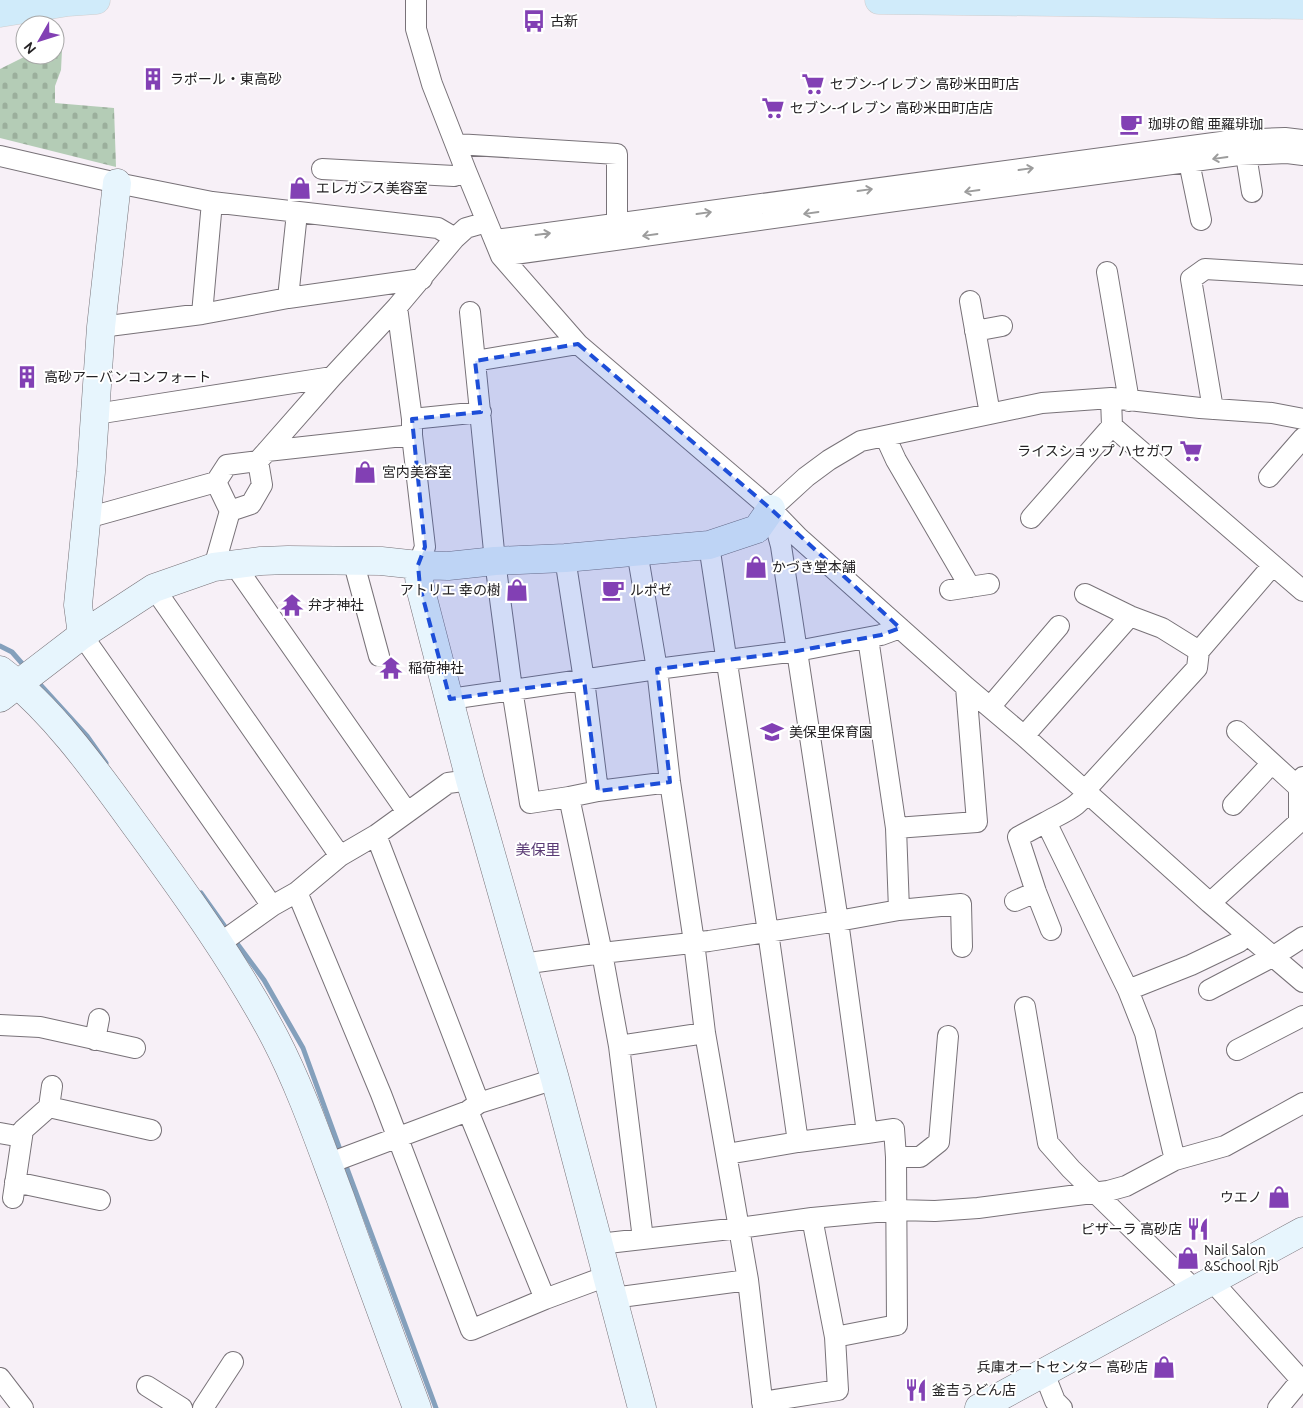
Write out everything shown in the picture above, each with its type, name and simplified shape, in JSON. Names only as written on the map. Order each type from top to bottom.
[{"type":"main road","points":[[0,13],[68,2],[96,0]]},
{"type":"main road","points":[[879,0],[1303,5]]},
{"type":"street","points":[[416,0],[416,29],[432,84],[494,239],[578,344],[771,509],[798,537],[966,687],[1024,736],[1210,903],[1303,982]]},
{"type":"street","points":[[230,510],[251,504],[262,485],[262,456],[422,279],[455,238],[466,228],[494,239],[682,223],[839,201],[1236,140],[1286,138],[1303,140]]},
{"type":"street","points":[[456,144],[618,154],[617,225]]},
{"type":"street","points":[[839,201],[1246,155],[1287,153],[1303,155]]},
{"type":"street","points":[[1246,155],[1252,192]]},
{"type":"street","points":[[0,156],[117,183],[212,202],[438,228],[455,238]]},
{"type":"street","points":[[1189,162],[1201,220]]},
{"type":"street","points":[[322,169],[454,176],[466,171]]},
{"type":"street","points":[[117,183],[102,327],[96,414],[78,605],[82,635],[272,906]]},
{"type":"street","points":[[202,314],[212,202]]},
{"type":"street","points":[[288,298],[297,213]]},
{"type":"street","points":[[494,239],[617,225],[682,223]]},
{"type":"street","points":[[1213,409],[1192,280],[1205,269],[1303,275]]},
{"type":"street","points":[[1031,518],[1112,426],[1120,400],[1107,272]]},
{"type":"street","points":[[102,327],[202,314],[288,298],[422,279]]},
{"type":"street","points":[[970,300],[990,414]]},
{"type":"street","points":[[397,307],[425,547],[418,566],[420,588],[470,780],[555,1079],[642,1408]]},
{"type":"street","points":[[470,312],[495,561],[512,689],[530,802],[670,782]]},
{"type":"street","points":[[975,331],[1002,326]]},
{"type":"street","points":[[474,361],[578,344]]},
{"type":"street","points":[[96,414],[332,377]]},
{"type":"street","points":[[417,1408],[302,1099],[275,1039],[236,970],[180,887],[101,778],[58,726],[6,684],[154,588],[224,566],[261,561],[353,560],[381,561],[418,566],[448,566],[709,545],[757,529],[771,509],[806,477],[829,460],[861,441],[1042,403],[1120,400],[1272,413],[1303,419]]},
{"type":"street","points":[[87,518],[216,482],[227,465],[262,456],[481,412]]},
{"type":"street","points":[[1112,426],[1303,591]]},
{"type":"street","points":[[885,436],[896,460],[970,587]]},
{"type":"street","points":[[1269,477],[1303,438]]},
{"type":"street","points":[[216,482],[230,510],[224,566],[407,812]]},
{"type":"street","points":[[771,509],[781,546],[838,921],[867,1133]]},
{"type":"street","points":[[709,545],[798,1142]]},
{"type":"street","points":[[637,551],[657,669],[670,782],[694,942],[705,1033],[748,1280],[763,1405],[838,1390],[835,1337],[812,1218]]},
{"type":"street","points":[[565,558],[584,680],[598,791]]},
{"type":"street","points":[[353,560],[383,634],[379,656]]},
{"type":"street","points":[[1051,930],[1018,837],[1077,806],[1087,793],[1090,785],[1197,668],[1200,651],[1273,565]]},
{"type":"street","points":[[154,588],[340,856]]},
{"type":"street","points":[[1086,594],[1130,616],[1162,628],[1200,651]]},
{"type":"street","points":[[1024,736],[1130,616]]},
{"type":"street","points":[[990,707],[1059,626]]},
{"type":"street","points":[[450,699],[797,651],[868,638],[900,628]]},
{"type":"street","points":[[868,638],[896,828],[899,910]]},
{"type":"street","points":[[896,828],[977,822],[966,687]]},
{"type":"street","points":[[1210,903],[1299,822],[1299,781],[1271,764],[1237,731]]},
{"type":"street","points":[[1233,805],[1271,764]]},
{"type":"street","points":[[219,944],[272,906],[297,892],[340,856],[376,836],[448,783],[470,780]]},
{"type":"street","points":[[569,797],[602,953],[619,1046],[643,1239]]},
{"type":"street","points":[[1046,822],[1128,990],[1145,1033],[1175,1160]]},
{"type":"street","points":[[376,836],[545,1299]]},
{"type":"street","points":[[297,892],[381,1094],[471,1330],[545,1299],[610,1287],[748,1280]]},
{"type":"street","points":[[1014,901],[1036,892]]},
{"type":"street","points":[[522,964],[768,932],[899,910],[961,904],[962,947]]},
{"type":"street","points":[[1128,990],[1191,965],[1239,942],[1247,935]]},
{"type":"street","points":[[1209,990],[1274,956],[1303,937]]},
{"type":"street","points":[[1025,1008],[1048,1143],[1096,1193],[1203,1285],[1302,1381],[1278,1408]]},
{"type":"street","points":[[1237,1050],[1303,1016]]},
{"type":"street","points":[[95,1040],[100,1019]]},
{"type":"street","points":[[0,1025],[40,1027],[135,1048]]},
{"type":"street","points":[[619,1046],[705,1033]]},
{"type":"street","points":[[896,1157],[920,1157],[939,1142],[948,1036]]},
{"type":"street","points":[[327,1164],[474,1107],[555,1079]]},
{"type":"street","points":[[52,1086],[49,1107],[23,1130],[14,1190],[88,1203]]},
{"type":"street","points":[[599,1244],[812,1218],[897,1210],[935,1212],[1096,1193],[1126,1186],[1133,1173],[1225,1146],[1303,1103]]},
{"type":"street","points":[[49,1107],[141,1134]]},
{"type":"street","points":[[727,1154],[894,1129],[897,1210],[897,1325],[835,1337]]},
{"type":"street","points":[[0,1133],[22,1136]]},
{"type":"street","points":[[979,1408],[1303,1231]]},
{"type":"street","points":[[204,1408],[233,1362]]},
{"type":"street","points":[[1044,1373],[1055,1401],[1062,1408]]},
{"type":"street","points":[[0,1378],[16,1406]]},
{"type":"street","points":[[147,1386],[182,1408]]},
{"type":"highlighted area","points":[[578,344],[771,509],[900,628],[881,635],[797,651],[657,669],[670,782],[598,791],[584,680],[450,699],[420,587],[418,565],[425,547],[412,419],[481,412],[475,361]]},
{"type":"green space","points":[[15,62],[15,65],[61,65],[55,86],[55,103],[114,108],[116,167],[0,138],[0,69]]},
{"type":"waterway","points":[[0,646],[12,652],[26,668]]},
{"type":"waterway","points":[[36,680],[87,736],[106,763]]},
{"type":"waterway","points":[[201,893],[228,931]]},
{"type":"waterway","points":[[233,938],[264,980],[303,1048],[342,1155]]},
{"type":"waterway","points":[[345,1163],[436,1408]]},
{"type":"place","name":"古新","points":[[534,21]]},
{"type":"place","name":"ラポール・東高砂","points":[[153,79]]},
{"type":"place","name":"セブン-イレブン 高砂米田町店","points":[[813,84]]},
{"type":"place","name":"セブン-イレブン 高砂米田町店店","points":[[773,108]]},
{"type":"place","name":"珈琲の館 亜羅琲珈","points":[[1131,124]]},
{"type":"place","name":"エレガンス美容室","points":[[300,188]]},
{"type":"place","name":"高砂アーバンコンフォート","points":[[27,377]]},
{"type":"place","name":"ライスショップ ハセガワ","points":[[1191,451]]},
{"type":"place","name":"宮内美容室","points":[[365,472]]},
{"type":"place","name":"かづき堂本舗","points":[[756,567]]},
{"type":"place","name":"アトリエ 幸の樹","points":[[517,590]]},
{"type":"place","name":"ルポゼ","points":[[613,590]]},
{"type":"place","name":"弁才神社","points":[[292,605]]},
{"type":"place","name":"稲荷神社","points":[[391,668]]},
{"type":"place","name":"美保里保育園","points":[[772,732]]},
{"type":"place","name":"ウエノ","points":[[1279,1197]]},
{"type":"place","name":"ピザーラ 高砂店","points":[[1198,1229]]},
{"type":"place","name":"Nail Salon &School Rjb","points":[[1188,1258]]},
{"type":"place","name":"兵庫オートセンター 高砂店","points":[[1164,1367]]},
{"type":"place","name":"釜吉うどん店","points":[[916,1390]]},
{"type":"district","name":"美保里","points":[[538,849]]}]
